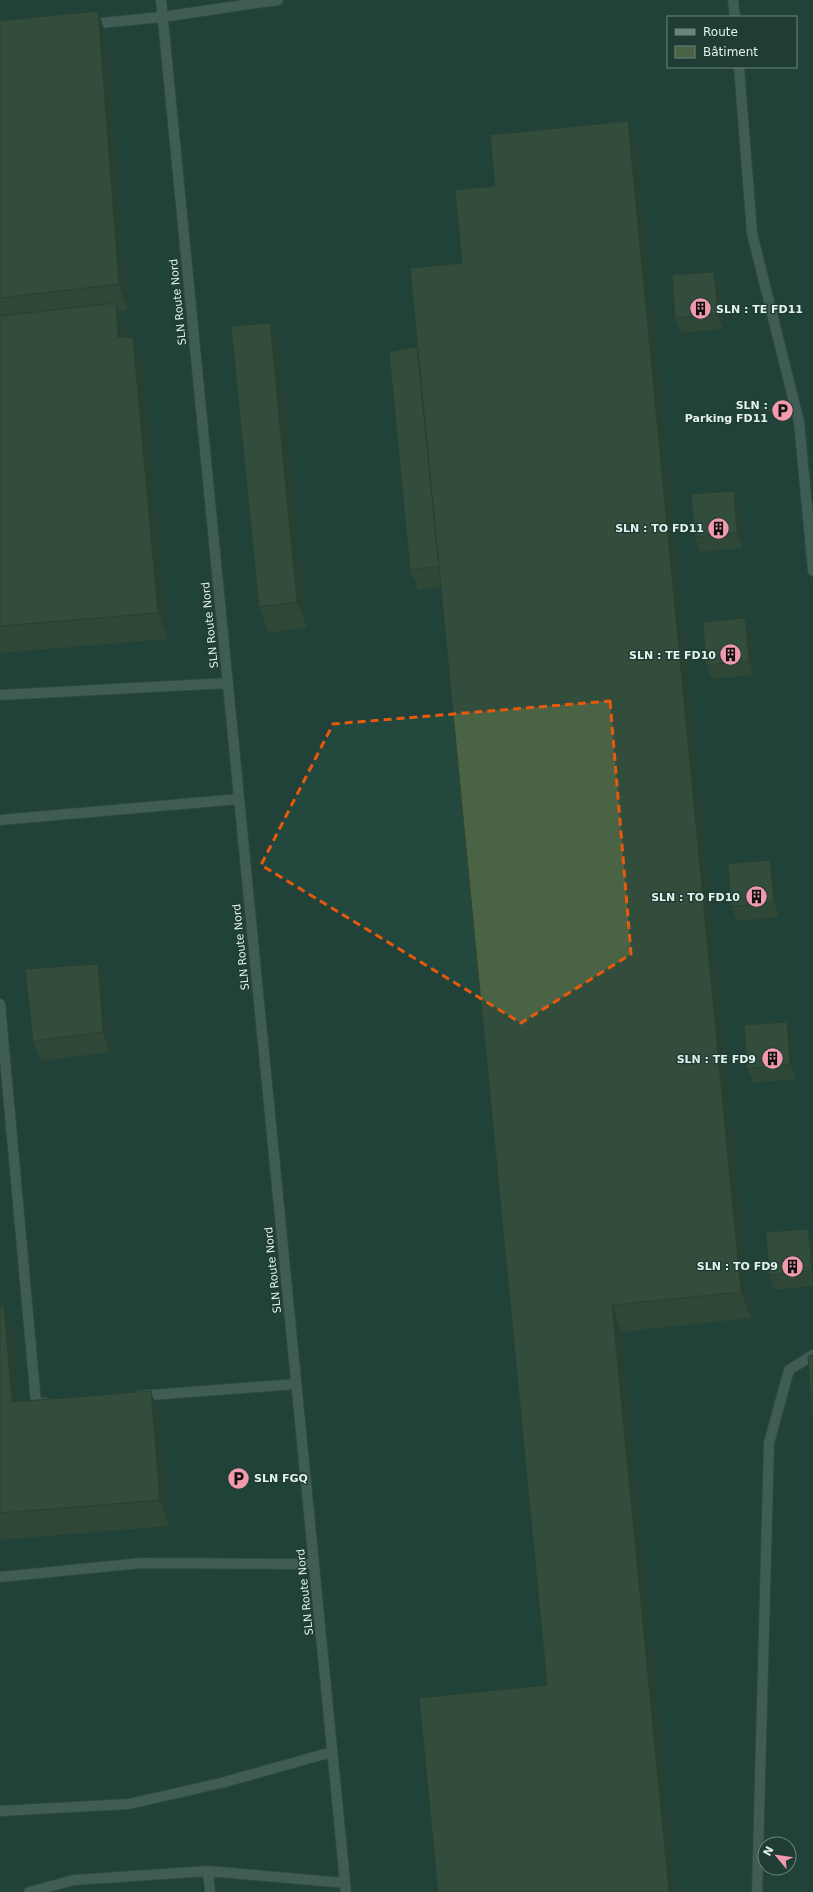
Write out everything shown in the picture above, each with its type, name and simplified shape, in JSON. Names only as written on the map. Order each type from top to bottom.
[{"type":"lane","name":"SLN Route Nord","points":[[161,0],[346,1887]]},
{"type":"lane","points":[[77,25],[162,17],[278,0]]},
{"type":"lane","points":[[733,0],[735,16]]},
{"type":"lane","points":[[739,68],[752,233],[799,422],[813,571]]},
{"type":"lane","points":[[0,695],[228,683]]},
{"type":"lane","points":[[0,820],[239,799]]},
{"type":"lane","points":[[0,1004],[36,1403],[51,1402]]},
{"type":"lane","points":[[757,1892],[769,1443],[789,1370],[813,1355]]},
{"type":"lane","points":[[130,1396],[296,1384]]},
{"type":"lane","points":[[0,1577],[142,1563],[314,1564]]},
{"type":"lane","points":[[0,1812],[129,1804],[221,1783],[332,1752]]},
{"type":"lane","points":[[208,1871],[210,1892]]},
{"type":"lane","points":[[35,1891],[74,1880],[208,1871],[346,1887]]},
{"type":"lane","points":[[758,1879],[761,1892]]},
{"type":"highlighted area","points":[[610,701],[631,954],[521,1023],[261,865],[333,724]]},
{"type":"shaded area","points":[[0,0],[813,0],[813,1892],[0,1892]]},
{"type":"building","points":[[98,11],[119,284],[0,298],[0,21]]},
{"type":"building","points":[[628,121],[741,1292],[612,1305],[669,1892],[438,1892],[419,1698],[547,1685],[410,268],[462,263],[455,190],[495,186],[490,135]]},
{"type":"building","points":[[714,272],[718,314],[675,318],[672,275]]},
{"type":"building","points":[[116,303],[118,337],[133,338],[158,613],[0,626],[0,316]]},
{"type":"building","points":[[270,323],[297,602],[259,607],[231,326]]},
{"type":"building","points":[[417,347],[439,566],[410,570],[389,352]]},
{"type":"building","points":[[734,491],[737,533],[695,537],[691,494]]},
{"type":"building","points":[[745,618],[749,661],[706,665],[703,622]]},
{"type":"building","points":[[770,860],[774,902],[731,907],[728,864]]},
{"type":"building","points":[[98,964],[103,1032],[33,1041],[25,969]]},
{"type":"building","points":[[787,1022],[790,1064],[747,1069],[744,1025]]},
{"type":"building","name":"SLN : TO FD9","points":[[808,1229],[812,1271],[769,1275],[766,1232]]},
{"type":"building","points":[[4,1306],[12,1402],[151,1391],[160,1500],[0,1513],[0,1307]]},
{"type":"building","points":[[813,1355],[813,1414],[812,1414],[808,1356]]},
{"type":"place","name":"SLN : TE FD11","points":[[700,309]]},
{"type":"place","name":"SLN : Parking FD11","points":[[783,411]]},
{"type":"place","name":"SLN : TO FD11","points":[[719,528]]},
{"type":"place","name":"SLN : TE FD10","points":[[731,655]]},
{"type":"place","name":"SLN : TO FD10","points":[[756,897]]},
{"type":"place","name":"SLN : TE FD9","points":[[772,1059]]},
{"type":"place","name":"SLN : TO FD9","points":[[793,1266]]},
{"type":"place","name":"SLN FGQ","points":[[238,1478]]}]
